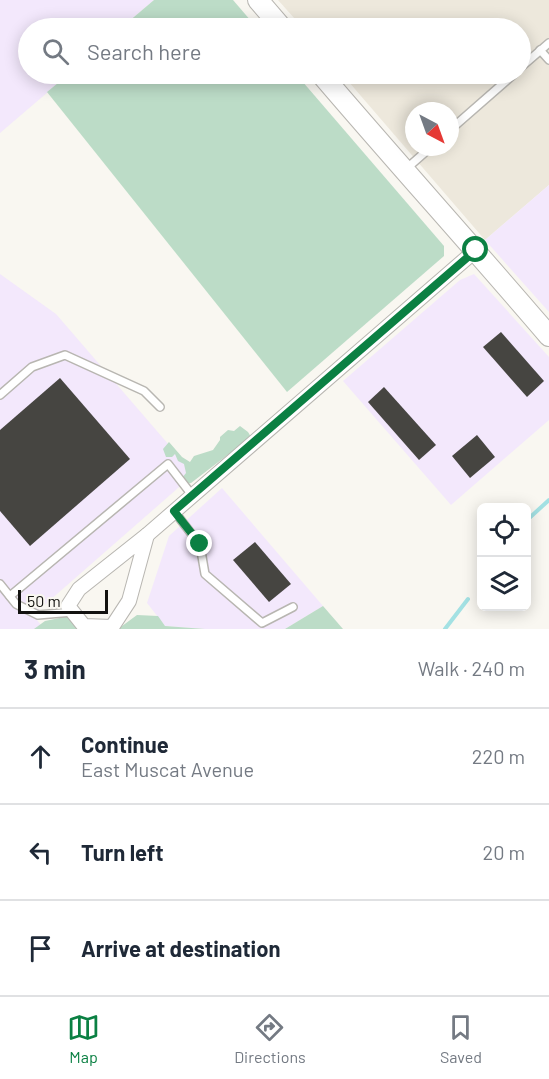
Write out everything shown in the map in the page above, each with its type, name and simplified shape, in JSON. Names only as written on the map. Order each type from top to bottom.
[{"type":"street","points":[[258,0],[273,18]]},
{"type":"street","points":[[330,84],[549,336]]},
{"type":"street","points":[[147,535],[129,601],[112,627],[84,626],[68,606],[79,589],[147,535],[476,250]]},
{"type":"lane","points":[[531,58],[549,43]]},
{"type":"lane","points":[[540,50],[549,60]]},
{"type":"lane","points":[[459,122],[503,84]]},
{"type":"lane","points":[[404,171],[421,156]]},
{"type":"lane","points":[[0,395],[32,367],[65,355],[144,391],[160,408]]},
{"type":"lane","points":[[10,597],[168,464],[192,495]]},
{"type":"lane","points":[[174,511],[200,544],[205,574],[262,623],[293,607]]},
{"type":"lane","points":[[0,584],[16,604],[38,615],[73,612]]},
{"type":"shaded area","points":[[0,0],[154,0],[133,18],[18,18],[18,84],[57,84],[0,133]]},
{"type":"shaded area","points":[[278,0],[549,0],[549,185],[485,240],[413,156],[459,156],[459,102],[405,102],[405,147],[351,84],[531,84],[531,18],[294,18]]},
{"type":"shaded area","points":[[549,185],[549,312],[485,240]]},
{"type":"shaded area","points":[[0,274],[56,314],[194,474],[33,615],[44,629],[0,629]]},
{"type":"shaded area","points":[[474,274],[549,357],[549,420],[451,505],[343,381],[460,280]]},
{"type":"shaded area","points":[[222,488],[323,606],[285,629],[205,629],[165,626],[147,603],[169,536]]},
{"type":"green space","points":[[154,0],[233,0],[248,18],[133,18]]},
{"type":"green space","points":[[57,84],[305,84],[444,246],[444,256],[287,392],[47,92]]},
{"type":"green space","points":[[240,426],[251,437],[191,483],[186,484],[182,478],[186,473],[184,464],[178,461],[175,454],[172,457],[166,457],[163,449],[169,442],[182,457],[190,462],[194,456],[213,450],[220,437],[228,430],[234,431]]},
{"type":"green space","points":[[323,606],[343,629],[285,629]]},
{"type":"green space","points":[[137,615],[158,616],[165,626],[205,629],[118,629]]},
{"type":"green space","points":[[69,616],[83,629],[34,629],[45,621]]},
{"type":"building","points":[[501,332],[544,381],[527,397],[483,347]]},
{"type":"building","points":[[60,378],[130,459],[30,546],[0,511],[0,430]]},
{"type":"building","points":[[384,387],[436,445],[419,460],[368,402]]},
{"type":"building","points":[[477,435],[495,457],[470,478],[452,456]]},
{"type":"building","points":[[255,542],[291,584],[269,602],[233,560]]},
{"type":"waterway","points":[[531,516],[549,500]]},
{"type":"waterway","points":[[445,629],[468,599]]},
{"type":"route","points":[[200,544],[174,511],[476,250]]}]
